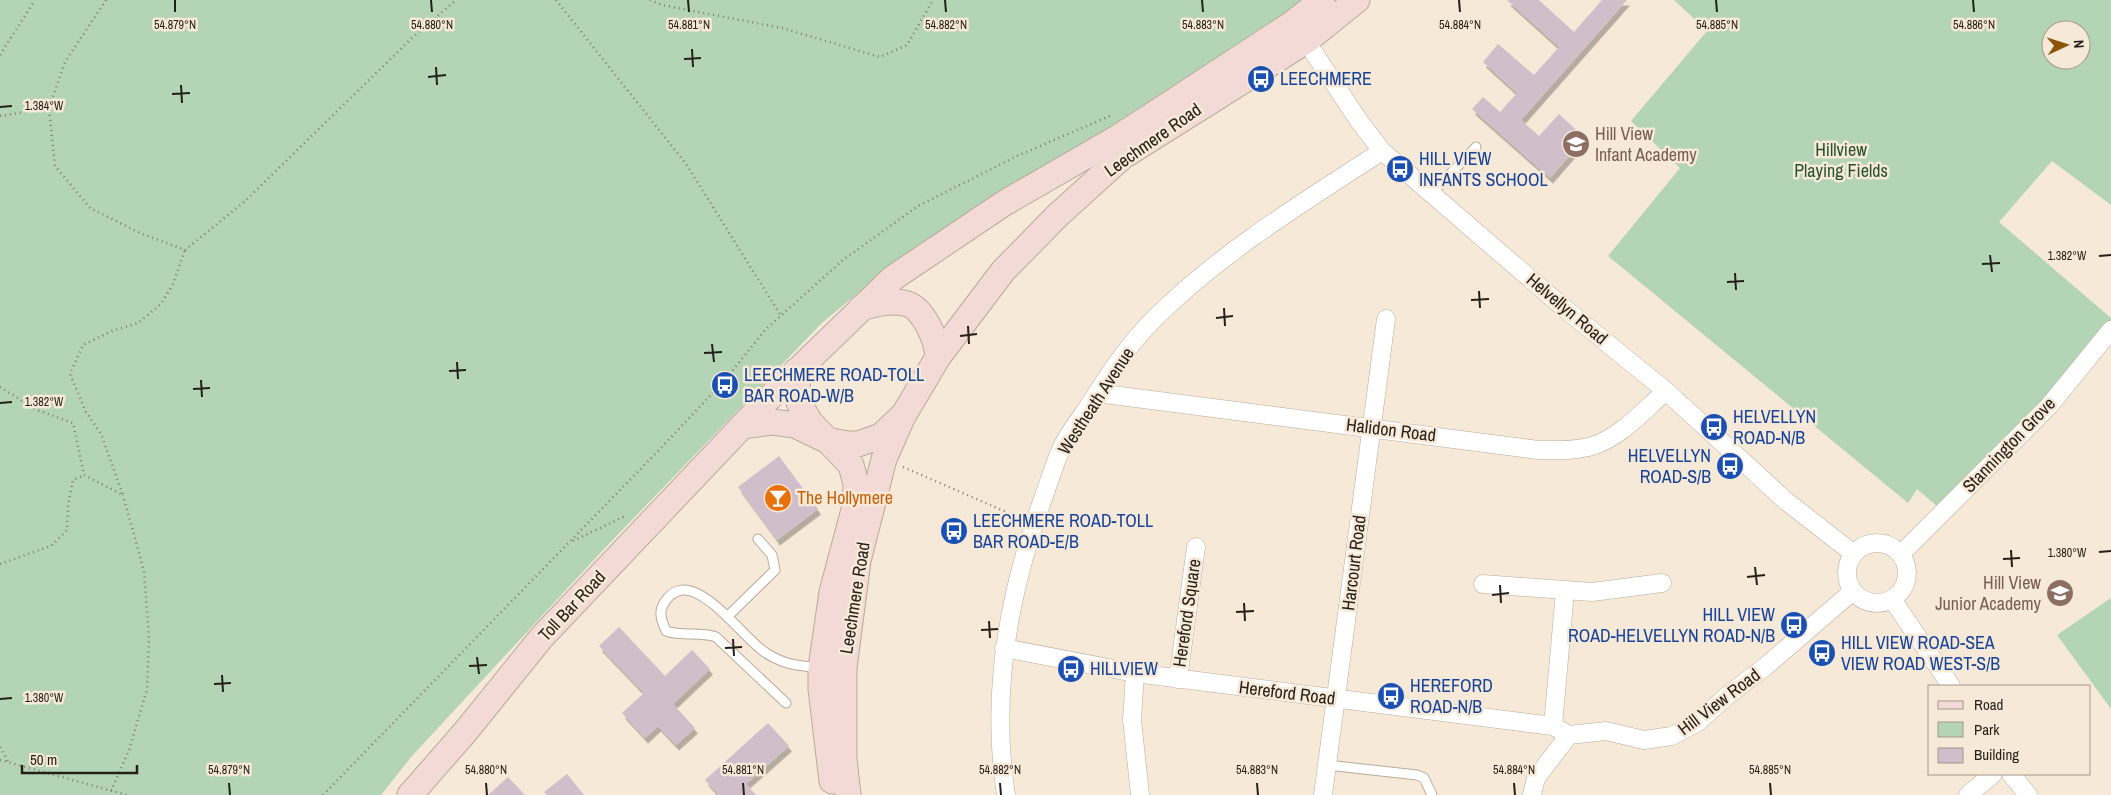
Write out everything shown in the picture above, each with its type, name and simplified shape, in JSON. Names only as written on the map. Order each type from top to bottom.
[{"type":"main road","name":"Leechmere Road","points":[[848,795],[844,759],[844,668],[858,561],[884,459],[903,416],[938,357],[1003,271],[1058,215],[1122,157],[1299,32],[1322,0]]},
{"type":"main road","name":"Leechmere Road","points":[[768,399],[894,278],[1003,204],[1357,0]]},
{"type":"main road","points":[[861,308],[889,302],[907,303],[925,319],[937,344],[938,357]]},
{"type":"main road","name":"Leechmere Road","points":[[796,371],[799,403],[810,422],[850,465],[856,484],[855,506],[832,592],[820,668],[834,795]]},
{"type":"main road","name":"Toll Bar Road","points":[[411,795],[466,731],[541,638],[768,399]]},
{"type":"main road","points":[[742,426],[772,422],[795,425],[826,440],[848,444],[881,436],[903,416]]},
{"type":"street","name":"Helvellyn Road","points":[[1299,32],[1359,121],[1382,151],[1564,308],[1666,390],[1786,501],[1854,554]]},
{"type":"street","name":"Westheath Avenue","points":[[1006,795],[1001,731],[1004,648],[1012,600],[1034,524],[1062,445],[1120,359],[1155,318],[1192,284],[1228,254],[1275,221],[1382,151]]},
{"type":"street","name":"Harcourt Road","points":[[1323,795],[1386,319]]},
{"type":"street","name":"Stannington Grove","points":[[1901,554],[2049,406],[2111,330]]},
{"type":"street","name":"Halidon Road","points":[[1097,393],[1538,450],[1568,450],[1592,446],[1615,435],[1666,390]]},
{"type":"street","points":[[1868,544],[1886,544],[1901,554],[1908,570],[1904,587],[1892,600],[1878,603],[1864,600],[1853,591],[1848,579],[1848,566],[1854,554],[1868,544]]},
{"type":"street","name":"Hereford Square","points":[[1178,679],[1196,547]]},
{"type":"street","points":[[1483,584],[1592,592],[1662,583]]},
{"type":"street","points":[[1553,726],[1565,591]]},
{"type":"street","name":"Hill View Road","points":[[1569,736],[1606,731],[1644,740],[1672,736],[1698,722],[1853,591]]},
{"type":"street","points":[[1892,600],[1950,685]]},
{"type":"street","name":"Hereford Road","points":[[1004,648],[1135,673],[1553,726],[1569,736]]},
{"type":"street","points":[[1135,673],[1132,720],[1140,795]]},
{"type":"street","points":[[1532,795],[1536,778],[1569,736]]},
{"type":"street","points":[[1968,795],[1992,775]]},
{"type":"street","points":[[2011,775],[2028,795]]},
{"type":"lane","points":[[1432,193],[1476,147]]},
{"type":"lane","points":[[727,617],[776,570],[772,555],[758,539]]},
{"type":"lane","points":[[786,703],[716,637],[705,633],[677,635],[666,631],[661,618],[661,607],[671,594],[682,589],[696,592],[727,617],[764,652],[786,664],[820,668]]},
{"type":"lane","points":[[1327,766],[1417,775],[1424,778],[1432,795]]},
{"type":"path","points":[[0,55],[35,0]]},
{"type":"path","points":[[106,0],[65,62],[49,108],[55,166],[90,208],[140,233],[185,250]]},
{"type":"path","points":[[111,790],[129,750],[147,689],[149,638],[144,571],[123,495],[101,434],[86,412],[70,374],[83,345],[112,331],[138,324],[161,304],[173,284],[185,250],[244,202],[412,38],[456,0]]},
{"type":"path","points":[[556,0],[686,164],[781,316]]},
{"type":"path","points":[[650,0],[662,6],[782,28],[880,57],[907,45],[933,0]]},
{"type":"path","points":[[0,116],[49,108]]},
{"type":"path","points":[[323,795],[570,543],[725,380],[765,330],[843,260],[918,206],[1017,156],[1115,114]]},
{"type":"path","points":[[0,386],[37,410],[73,423],[84,475]]},
{"type":"path","points":[[884,459],[1034,524]]},
{"type":"path","points":[[84,475],[123,495]]},
{"type":"path","points":[[0,564],[51,546],[61,536],[66,530],[73,480],[84,475]]},
{"type":"path","points":[[570,543],[623,517],[641,532]]},
{"type":"path","points":[[0,747],[10,764]]},
{"type":"path","points":[[0,760],[127,795]]},
{"type":"green space","points":[[0,0],[1309,0],[1296,12],[889,267],[822,323],[604,549],[412,756],[381,795],[0,795]]},
{"type":"green space","name":"Hillview Playing Fields","points":[[1674,0],[2111,0],[2111,205],[2052,161],[1999,222],[2111,318],[2111,330],[1944,512],[1917,489],[1908,503],[1608,256],[1680,168],[1631,121],[1707,31]]},
{"type":"green space","points":[[2111,598],[2111,709],[2057,635]]},
{"type":"building","points":[[1507,0],[1539,0],[1574,32],[1602,0],[1627,0],[1521,120],[1539,136],[1559,114],[1585,138],[1550,178],[1472,109],[1483,97],[1500,112],[1517,93],[1483,62],[1498,44],[1534,75],[1559,47]]},
{"type":"building","name":"The Hollymere","points":[[779,456],[818,509],[777,540],[738,487]]},
{"type":"building","points":[[619,627],[665,676],[692,650],[710,669],[673,704],[695,728],[676,745],[658,726],[645,738],[622,713],[644,693],[599,646]]},
{"type":"building","points":[[768,723],[789,746],[746,784],[756,795],[719,795],[705,780]]},
{"type":"building","points":[[567,774],[584,795],[547,795],[544,792]]},
{"type":"building","points":[[508,777],[525,795],[488,795]]},
{"type":"place","name":"LEECHMERE","points":[[1261,79]]},
{"type":"place","name":"Hill View Infant Academy","points":[[1576,144]]},
{"type":"place","name":"HILL VIEW INFANTS SCHOOL","points":[[1400,169]]},
{"type":"place","name":"LEECHMERE ROAD-TOLL BAR ROAD-W/B","points":[[725,385]]},
{"type":"place","name":"HELVELLYN ROAD-N/B","points":[[1714,427]]},
{"type":"place","name":"HELVELLYN ROAD-S/B","points":[[1730,466]]},
{"type":"place","name":"The Hollymere","points":[[778,498]]},
{"type":"place","name":"LEECHMERE ROAD-TOLL BAR ROAD-E/B","points":[[954,531]]},
{"type":"place","name":"Hill View Junior Academy","points":[[2060,593]]},
{"type":"place","name":"HILL VIEW ROAD-HELVELLYN ROAD-N/B","points":[[1794,625]]},
{"type":"place","name":"HILL VIEW ROAD-SEA VIEW ROAD WEST-S/B","points":[[1822,653]]},
{"type":"place","name":"HILLVIEW","points":[[1071,669]]},
{"type":"place","name":"HEREFORD ROAD-N/B","points":[[1391,696]]}]
